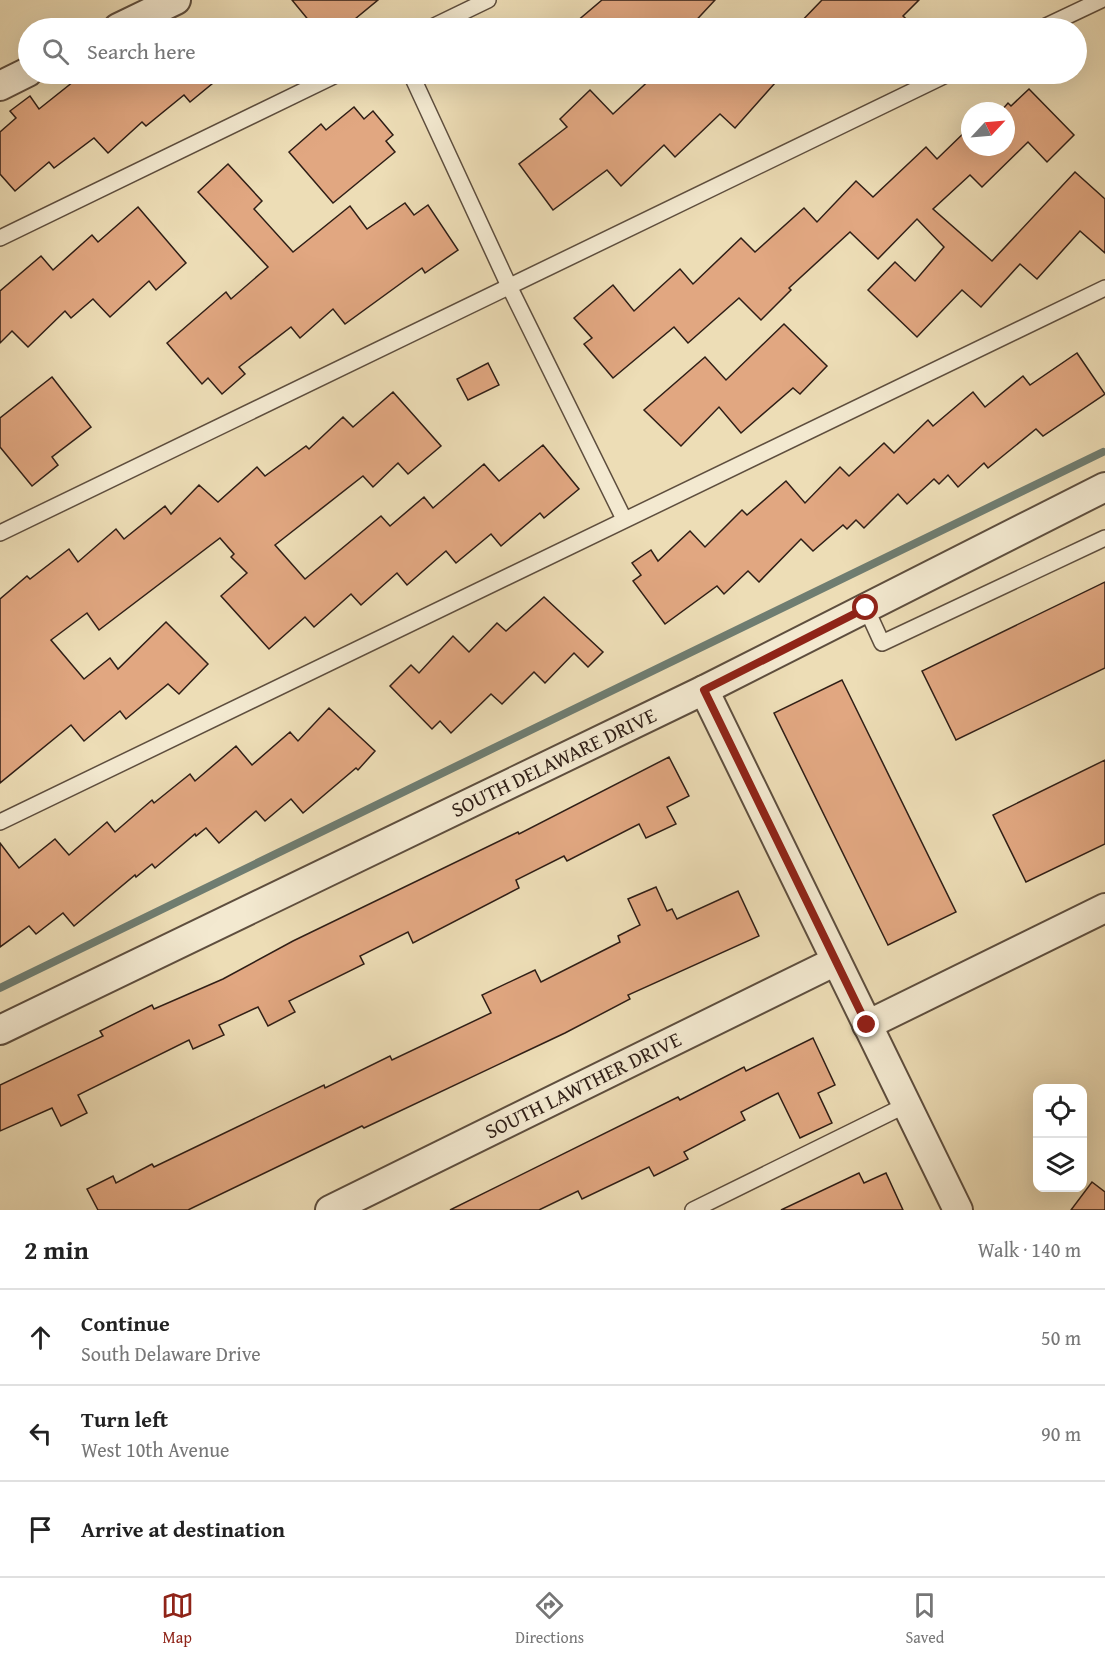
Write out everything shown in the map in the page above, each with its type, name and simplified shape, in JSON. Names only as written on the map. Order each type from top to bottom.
[{"type":"street","points":[[139,18],[176,0]]},
{"type":"street","points":[[0,86],[18,77]]},
{"type":"street","name":"SOUTH DELAWARE DRIVE","points":[[0,1030],[704,690],[1105,487]]},
{"type":"street","points":[[704,690],[958,1210]]},
{"type":"street","points":[[867,1025],[1105,908]]},
{"type":"street","name":"SOUTH LAWTHER DRIVE","points":[[330,1210],[836,962]]},
{"type":"lane","points":[[451,18],[488,0]]},
{"type":"lane","points":[[1063,18],[1101,0]]},
{"type":"lane","points":[[0,238],[318,84]]},
{"type":"lane","points":[[416,84],[509,286],[624,519]]},
{"type":"lane","points":[[0,532],[927,84]]},
{"type":"lane","points":[[0,822],[1105,288]]},
{"type":"lane","points":[[866,608],[882,644],[1105,538]]},
{"type":"lane","points":[[693,1210],[906,1105]]},
{"type":"building","points":[[292,0],[378,0],[356,18],[307,18]]},
{"type":"building","points":[[602,0],[715,0],[698,18],[581,18]]},
{"type":"building","points":[[822,0],[919,0],[903,16],[905,18],[805,18]]},
{"type":"building","points":[[70,84],[212,84],[190,102],[184,95],[146,126],[142,122],[108,153],[94,138],[54,168],[49,162],[15,191],[0,174],[0,132],[16,118],[10,111],[30,96],[39,109]]},
{"type":"building","points":[[645,84],[774,84],[735,128],[720,114],[675,157],[664,145],[621,186],[607,170],[553,210],[519,164],[567,127],[560,119],[590,90],[613,114]]},
{"type":"building","points":[[1029,89],[1074,135],[1047,162],[1028,142],[1015,155],[1015,102]]},
{"type":"building","points":[[354,107],[364,119],[373,111],[393,135],[386,141],[395,152],[333,203],[289,152],[321,124],[326,130]]},
{"type":"building","points":[[961,136],[961,156],[1014,156],[982,187],[970,175],[933,209],[992,261],[1075,172],[1105,199],[1105,253],[1080,231],[1037,279],[1020,264],[981,307],[962,290],[917,337],[868,290],[895,262],[915,281],[944,247],[917,219],[878,259],[850,232],[789,288],[791,290],[761,320],[739,298],[688,343],[674,327],[613,378],[584,344],[592,338],[574,318],[613,285],[634,311],[680,269],[693,284],[741,238],[755,252],[804,208],[817,222],[856,181],[873,197],[926,147],[937,159]]},
{"type":"building","points":[[228,164],[262,201],[254,209],[293,252],[350,206],[367,229],[405,203],[414,215],[428,205],[458,250],[425,273],[422,268],[345,324],[333,309],[300,338],[291,327],[239,367],[245,374],[222,394],[208,378],[202,384],[167,343],[226,292],[231,299],[268,267],[198,192]]},
{"type":"building","points":[[138,207],[186,263],[156,290],[149,281],[110,317],[93,299],[71,318],[65,311],[28,347],[12,331],[0,343],[0,291],[41,256],[53,270],[92,235],[98,242]]},
{"type":"building","points":[[784,324],[827,366],[800,394],[793,388],[741,433],[719,407],[681,446],[644,410],[705,357],[726,380]]},
{"type":"building","points":[[1077,353],[1105,394],[1043,436],[1036,429],[988,468],[984,463],[958,487],[948,475],[939,484],[934,479],[907,504],[898,494],[864,528],[856,520],[847,529],[843,525],[813,551],[801,539],[759,582],[748,571],[724,594],[717,586],[665,624],[633,581],[641,575],[632,563],[651,550],[658,561],[690,531],[705,547],[742,510],[747,515],[786,481],[805,503],[840,467],[849,476],[884,443],[894,453],[928,420],[933,426],[973,392],[985,407],[1023,376],[1030,385]]},
{"type":"building","points":[[488,363],[499,385],[468,400],[457,379]]},
{"type":"building","points":[[52,377],[91,427],[52,457],[58,465],[32,486],[0,447],[0,418]]},
{"type":"building","points":[[393,392],[441,446],[408,474],[398,463],[373,487],[363,476],[275,545],[305,579],[381,516],[390,526],[424,497],[433,508],[484,464],[499,481],[543,445],[579,489],[544,518],[540,513],[501,546],[491,534],[456,563],[446,551],[407,585],[397,573],[361,605],[351,594],[314,627],[305,617],[269,649],[221,596],[247,573],[231,557],[234,554],[220,538],[99,630],[87,613],[51,640],[84,679],[110,658],[118,669],[166,622],[208,664],[179,694],[168,684],[126,719],[120,711],[84,741],[71,725],[0,783],[0,599],[27,576],[30,579],[69,549],[78,562],[116,529],[124,539],[165,506],[171,514],[199,485],[218,502],[257,467],[265,476],[306,446],[309,449],[343,417],[353,427]]},
{"type":"building","points":[[1105,582],[1105,668],[956,740],[922,671]]},
{"type":"building","points":[[544,597],[603,652],[588,667],[574,653],[545,683],[534,672],[502,704],[491,694],[451,733],[440,721],[432,729],[390,686],[411,665],[419,673],[453,636],[469,652],[497,623],[506,631]]},
{"type":"building","points":[[842,680],[956,912],[888,945],[774,713]]},
{"type":"building","points":[[329,708],[375,751],[358,770],[356,768],[303,813],[291,799],[265,821],[256,811],[219,843],[206,828],[196,836],[195,834],[155,868],[152,864],[136,877],[135,875],[74,926],[63,913],[36,934],[29,926],[0,947],[0,843],[19,868],[55,839],[69,855],[107,822],[115,832],[152,800],[154,803],[190,774],[195,781],[236,746],[252,765],[290,732],[298,741]]},
{"type":"building","points":[[669,757],[689,796],[667,807],[676,824],[646,838],[639,824],[567,861],[564,856],[516,880],[519,888],[413,943],[408,932],[360,956],[364,964],[289,1001],[295,1012],[268,1026],[258,1007],[219,1025],[224,1035],[193,1049],[189,1040],[78,1095],[87,1113],[61,1126],[52,1108],[0,1131],[0,1085],[103,1036],[100,1031],[152,1005],[154,1009],[223,979],[293,941],[518,832],[519,834]]},
{"type":"building","points":[[1105,760],[1105,844],[1026,882],[993,815]]},
{"type":"building","points":[[656,887],[667,911],[672,909],[677,919],[738,891],[759,936],[628,995],[630,999],[565,1033],[364,1128],[362,1126],[188,1210],[98,1210],[87,1189],[113,1176],[116,1183],[152,1164],[154,1167],[324,1085],[325,1088],[390,1056],[392,1060],[491,1013],[482,995],[535,970],[541,982],[620,942],[618,936],[640,925],[628,899]]},
{"type":"building","points":[[813,1038],[835,1085],[818,1093],[832,1123],[800,1138],[778,1093],[741,1112],[745,1120],[684,1152],[688,1159],[654,1176],[649,1167],[582,1199],[578,1191],[539,1210],[450,1210],[678,1097],[680,1100],[744,1067],[746,1071]]},
{"type":"building","points":[[859,1173],[864,1183],[886,1173],[903,1210],[781,1210]]},
{"type":"building","points":[[1092,1182],[1105,1192],[1105,1210],[1071,1210],[1084,1192],[1087,1192]]},
{"type":"waterway","points":[[0,988],[1103,452]]},
{"type":"route","points":[[866,608],[704,690],[867,1025]]}]
